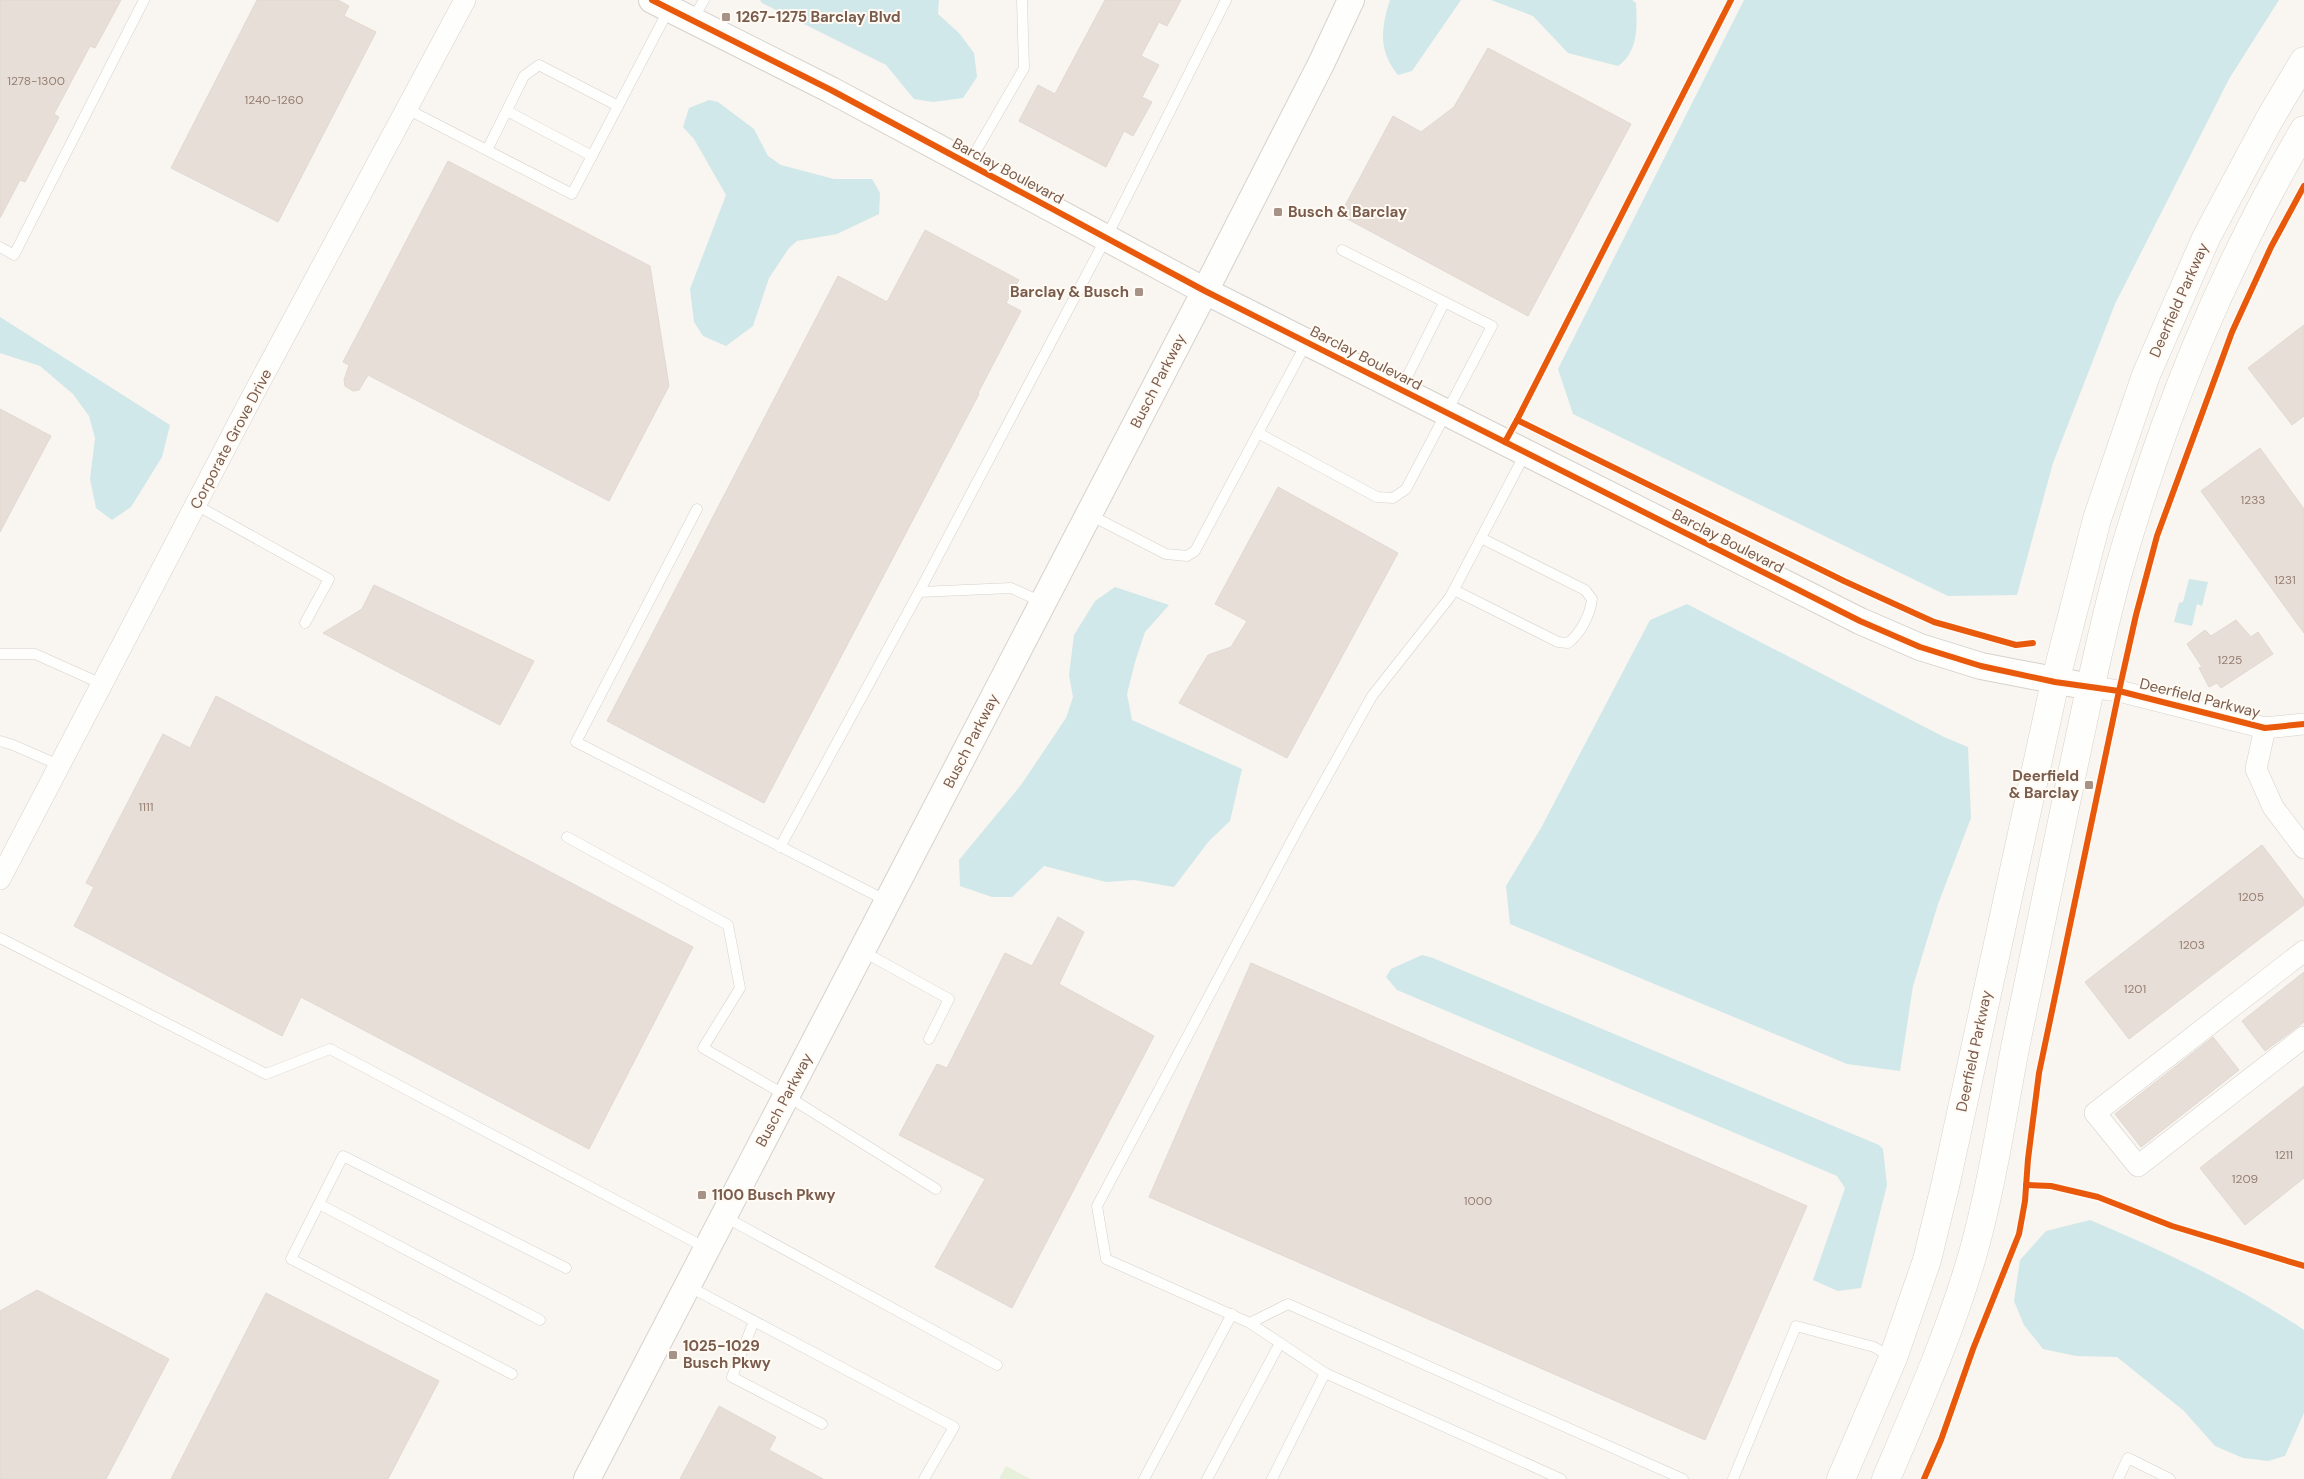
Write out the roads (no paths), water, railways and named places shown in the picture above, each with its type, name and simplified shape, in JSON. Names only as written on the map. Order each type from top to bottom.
[{"type":"main road","name":"Deerfield Parkway","points":[[1841,1479],[1893,1358],[1927,1260],[1946,1182],[2055,682],[2097,519],[2146,375],[2206,238],[2268,120],[2304,61]]},
{"type":"main road","points":[[1886,1479],[1951,1322],[1975,1245],[1995,1161],[2051,870],[2090,687],[2119,571],[2159,438],[2202,329],[2241,245],[2304,130]]},
{"type":"street","name":"Corporate Grove Drive","points":[[0,879],[196,505],[465,0]]},
{"type":"street","name":"Busch Parkway","points":[[587,1479],[1205,292],[1321,64],[1351,0]]},
{"type":"street","name":"Barclay Boulevard","points":[[679,7],[1205,292],[1860,621],[1920,647],[1981,666],[2055,682],[2090,687]]},
{"type":"street","name":"Deerfield Parkway","points":[[2090,687],[2119,691],[2265,728],[2304,724]]},
{"type":"street","name":"Deerfield Parkway","points":[[2265,728],[2256,769],[2273,807],[2304,848]]},
{"type":"street","points":[[2304,951],[2095,1113],[2138,1166],[2304,1038]]},
{"type":"lane","points":[[0,247],[14,255],[144,0]]},
{"type":"lane","points":[[968,164],[1024,68],[1022,0]]},
{"type":"lane","points":[[780,847],[919,592],[1106,238],[1226,0]]},
{"type":"lane","points":[[407,108],[572,194],[618,106],[679,7]]},
{"type":"lane","points":[[487,150],[524,76],[539,65],[618,106]]},
{"type":"lane","points":[[507,111],[592,156]]},
{"type":"lane","points":[[1258,433],[1377,497],[1393,498],[1406,489],[1492,326],[1342,250]]},
{"type":"lane","points":[[1400,390],[1444,303]]},
{"type":"lane","points":[[1089,515],[1166,554],[1187,556],[1195,551],[1306,342]]},
{"type":"lane","points":[[1525,453],[1454,590],[1372,696],[1300,825],[1098,1206],[1106,1259],[1250,1322],[1325,1373],[1561,1479]]},
{"type":"lane","points":[[196,505],[329,579],[306,623]]},
{"type":"lane","points":[[697,509],[576,742],[888,902]]},
{"type":"lane","points":[[1454,590],[1558,642],[1568,643],[1576,637],[1591,609],[1592,599],[1585,590],[1481,538]]},
{"type":"lane","points":[[919,592],[1011,588],[1043,602]]},
{"type":"lane","points":[[0,654],[34,654],[102,684]]},
{"type":"lane","points":[[0,741],[59,765]]},
{"type":"lane","points":[[567,837],[728,925],[740,988],[703,1048],[787,1096],[936,1189]]},
{"type":"lane","points":[[0,938],[266,1074],[330,1049],[707,1248]]},
{"type":"lane","points":[[862,950],[949,999],[930,1039]]},
{"type":"lane","points":[[512,1374],[291,1259],[343,1156],[566,1268]]},
{"type":"lane","points":[[319,1204],[540,1320]]},
{"type":"lane","points":[[724,1216],[997,1365]]},
{"type":"lane","points":[[688,1286],[954,1427],[924,1479]]},
{"type":"lane","points":[[1250,1322],[1288,1304],[1683,1479]]},
{"type":"lane","points":[[1144,1479],[1232,1314]]},
{"type":"lane","points":[[754,1321],[732,1377],[822,1424]]},
{"type":"lane","points":[[1733,1479],[1796,1326],[1874,1347],[1893,1358]]},
{"type":"lane","points":[[1207,1479],[1280,1343]]},
{"type":"lane","points":[[1272,1479],[1325,1373]]},
{"type":"lane","points":[[2118,1479],[2128,1458],[2170,1479]]},
{"type":"water","points":[[760,0],[939,0],[938,14],[959,33],[974,53],[977,77],[963,98],[933,102],[914,99],[886,65],[762,3]]},
{"type":"water","points":[[1390,0],[1461,0],[1412,71],[1398,75],[1387,57],[1383,39],[1383,30]]},
{"type":"water","points":[[1491,0],[1632,0],[1636,3],[1636,29],[1633,46],[1625,60],[1618,66],[1568,53],[1533,16]]},
{"type":"water","points":[[1744,0],[2279,0],[2229,79],[2115,304],[2053,463],[2017,595],[1948,596],[1573,414],[1558,369]]},
{"type":"water","points":[[709,100],[718,102],[754,129],[768,156],[781,165],[834,179],[872,179],[880,193],[879,214],[837,234],[797,241],[789,248],[769,278],[753,326],[726,346],[703,336],[694,322],[690,289],[726,195],[694,139],[683,127],[689,108]]},
{"type":"water","points":[[0,317],[170,425],[162,457],[131,507],[112,520],[96,508],[90,479],[95,438],[89,416],[73,394],[40,366],[0,353]]},
{"type":"water","points":[[2189,579],[2208,582],[2202,606],[2197,604],[2192,626],[2174,622],[2179,603],[2183,602]]},
{"type":"water","points":[[1115,587],[1169,605],[1145,632],[1135,662],[1127,694],[1132,720],[1242,769],[1230,821],[1209,841],[1174,887],[1134,880],[1106,882],[1044,866],[1012,897],[992,897],[960,886],[959,860],[1021,785],[1066,718],[1073,697],[1069,675],[1074,635],[1095,601]]},
{"type":"water","points":[[1687,604],[1944,737],[1968,747],[1971,818],[1938,904],[1913,986],[1900,1071],[1847,1064],[1510,924],[1506,886],[1541,828],[1650,620]]},
{"type":"water","points":[[1422,955],[1879,1145],[1883,1149],[1887,1185],[1861,1288],[1838,1291],[1813,1280],[1845,1188],[1837,1176],[1397,990],[1386,977],[1391,969]]},
{"type":"water","points":[[2090,1220],[2200,1270],[2304,1330],[2304,1413],[2285,1456],[2268,1461],[2243,1458],[2215,1446],[2184,1411],[2117,1357],[2076,1356],[2043,1349],[2024,1325],[2014,1301],[2020,1260],[2046,1231]]},
{"type":"place","name":"1267-1275 Barclay Blvd","points":[[726,17]]},
{"type":"place","name":"Busch & Barclay","points":[[1278,212]]},
{"type":"place","name":"Barclay & Busch","points":[[1139,292]]},
{"type":"place","name":"Deerfield & Barclay","points":[[2089,785]]},
{"type":"place","name":"1100 Busch Pkwy","points":[[702,1195]]},
{"type":"place","name":"1025-1029 Busch Pkwy","points":[[673,1355]]}]
